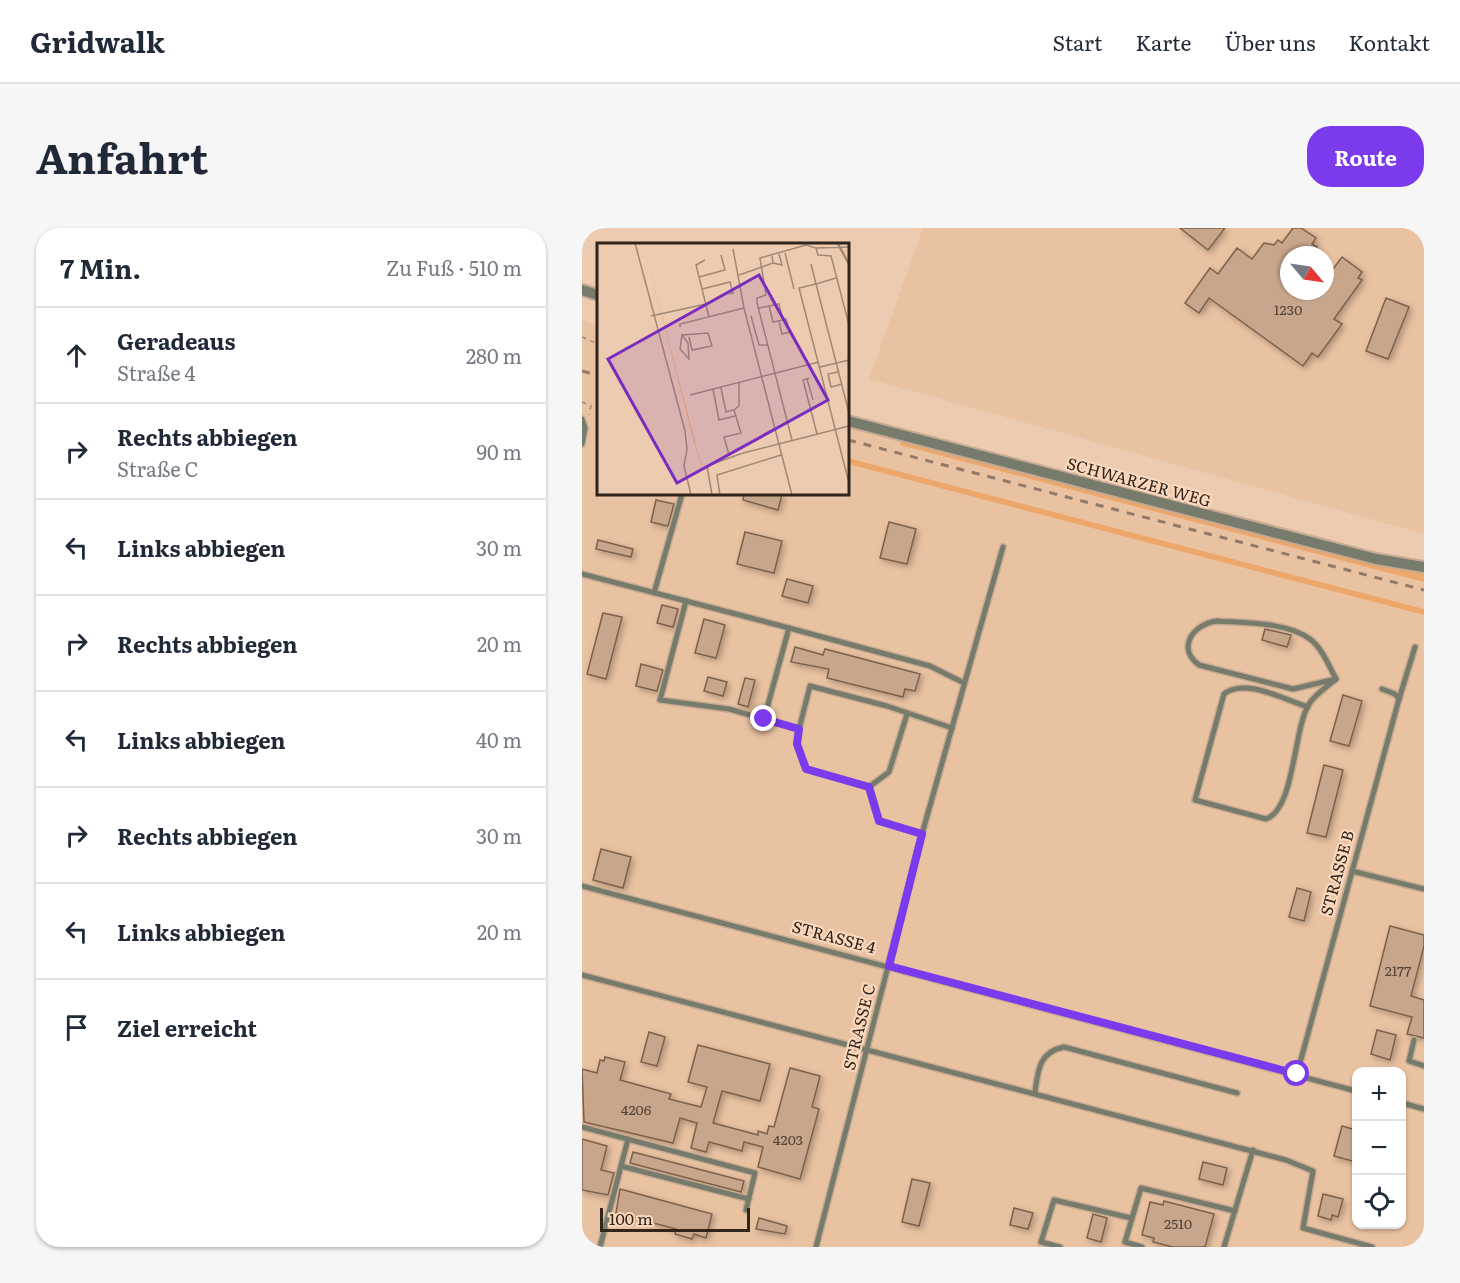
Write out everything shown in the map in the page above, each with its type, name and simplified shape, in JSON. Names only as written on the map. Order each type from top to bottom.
[{"type":"street","points":[[582,290],[597,295]]},
{"type":"street","name":"SCHWARZER WEG","points":[[849,421],[1376,559],[1424,567]]},
{"type":"lane","points":[[582,419],[585,428],[582,444]]},
{"type":"lane","points":[[654,593],[682,495]]},
{"type":"lane","name":"STRASSE C","points":[[816,1247],[922,834],[1003,547]]},
{"type":"lane","points":[[582,574],[930,666],[964,683]]},
{"type":"lane","points":[[686,601],[660,700],[729,709],[799,729]]},
{"type":"lane","points":[[1207,622],[1270,625],[1309,638],[1318,648],[1336,679],[1312,686],[1279,687],[1199,665],[1191,660],[1188,651],[1189,642],[1196,629],[1207,622]]},
{"type":"lane","points":[[764,719],[789,628]]},
{"type":"lane","name":"STRASSE B","points":[[1297,1074],[1415,646]]},
{"type":"lane","points":[[1308,707],[1246,687],[1230,689],[1224,694],[1196,800],[1266,819],[1274,817],[1283,801],[1308,707],[1336,679]]},
{"type":"lane","points":[[869,787],[806,769],[797,744],[810,686],[952,728]]},
{"type":"lane","points":[[1382,689],[1395,694],[1399,699]]},
{"type":"lane","points":[[869,787],[889,772],[907,714]]},
{"type":"lane","points":[[869,787],[879,821],[922,834]]},
{"type":"lane","points":[[1352,871],[1424,889]]},
{"type":"lane","name":"STRASSE 4","points":[[582,886],[1352,1090]]},
{"type":"lane","points":[[582,975],[1253,1150],[1313,1172],[1303,1228],[1372,1247]]},
{"type":"lane","points":[[1414,1040],[1409,1061],[1424,1066]]},
{"type":"lane","points":[[1035,1092],[1039,1065],[1045,1055],[1053,1049],[1064,1047],[1236,1093]]},
{"type":"lane","points":[[1406,1104],[1424,1109]]},
{"type":"lane","points":[[582,1127],[755,1173],[746,1210]]},
{"type":"lane","points":[[600,1247],[628,1139]]},
{"type":"lane","points":[[1224,1247],[1253,1150]]},
{"type":"lane","points":[[621,1166],[749,1200]]},
{"type":"lane","points":[[1142,1247],[1124,1245],[1141,1188],[1235,1210]]},
{"type":"lane","points":[[1060,1247],[1041,1242],[1054,1200],[1131,1218]]},
{"type":"path","points":[[582,337],[597,344]]},
{"type":"path","points":[[582,402],[591,406],[589,417],[582,419]]},
{"type":"shaded area","points":[[923,228],[1424,228],[1424,534],[869,379]]},
{"type":"shaded area","points":[[582,320],[597,327],[597,495],[849,495],[849,464],[1424,615],[1424,1247],[582,1247]]},
{"type":"shaded area","points":[[849,425],[901,439],[900,445],[1424,582],[1424,609],[849,458]]},
{"type":"shaded area","points":[[901,439],[1377,564],[1424,573],[1424,582],[900,445]]},
{"type":"shaded area","points":[[849,458],[1424,609],[1424,615],[849,464]]},
{"type":"building","points":[[1180,228],[1225,228],[1208,250]]},
{"type":"building","points":[[1293,228],[1301,228],[1316,238],[1312,244],[1315,246],[1280,246],[1280,300],[1334,300],[1334,268],[1342,257],[1362,272],[1358,278],[1362,280],[1334,319],[1342,324],[1318,357],[1312,353],[1303,366],[1209,298],[1199,313],[1185,303],[1210,268],[1218,274],[1237,248],[1252,259],[1264,243],[1274,245],[1278,240],[1282,243]]},
{"type":"building","points":[[1386,298],[1409,307],[1388,359],[1366,351]]},
{"type":"building","points":[[744,495],[782,495],[778,510],[743,500]]},
{"type":"building","points":[[656,500],[674,504],[668,526],[651,522]]},
{"type":"building","points":[[889,522],[916,529],[907,564],[880,558]]},
{"type":"building","points":[[745,532],[782,541],[774,573],[737,564]]},
{"type":"building","points":[[598,540],[633,549],[631,557],[596,549]]},
{"type":"building","points":[[787,579],[813,586],[808,603],[782,596]]},
{"type":"building","points":[[662,605],[678,609],[673,627],[657,623]]},
{"type":"building","points":[[603,613],[622,617],[606,679],[587,674]]},
{"type":"building","points":[[704,619],[725,625],[716,658],[695,653]]},
{"type":"building","points":[[1265,629],[1291,635],[1287,647],[1262,640]]},
{"type":"building","points":[[795,647],[823,655],[825,649],[920,674],[915,691],[905,689],[903,697],[827,678],[829,669],[791,662]]},
{"type":"building","points":[[641,664],[663,670],[657,691],[636,686]]},
{"type":"building","points":[[708,677],[727,682],[723,696],[704,691]]},
{"type":"building","points":[[745,678],[755,680],[748,707],[738,704]]},
{"type":"building","points":[[1343,695],[1362,701],[1349,746],[1330,741]]},
{"type":"building","points":[[1324,765],[1343,770],[1326,837],[1307,833]]},
{"type":"building","points":[[601,849],[631,857],[623,888],[593,880]]},
{"type":"building","points":[[1297,888],[1311,892],[1304,921],[1289,917]]},
{"type":"building","points":[[1390,926],[1424,935],[1424,946],[1411,996],[1424,1000],[1424,1038],[1407,1034],[1412,1017],[1370,1006]]},
{"type":"building","points":[[1377,1030],[1396,1035],[1390,1060],[1371,1054]]},
{"type":"building","points":[[649,1032],[665,1037],[657,1066],[641,1062]]},
{"type":"building","points":[[698,1045],[770,1064],[760,1101],[722,1091],[713,1123],[758,1135],[758,1131],[767,1134],[769,1126],[774,1127],[790,1068],[820,1076],[812,1107],[819,1109],[800,1179],[758,1167],[763,1147],[744,1142],[742,1151],[709,1142],[706,1152],[691,1148],[697,1123],[680,1118],[673,1143],[584,1122],[582,1069],[597,1073],[600,1060],[604,1061],[605,1057],[625,1062],[620,1080],[671,1094],[669,1099],[701,1107],[707,1087],[688,1082]]},
{"type":"building","points":[[1342,1126],[1352,1129],[1352,1161],[1334,1156]]},
{"type":"building","points":[[582,1139],[607,1146],[601,1170],[614,1173],[608,1195],[582,1190]]},
{"type":"building","points":[[633,1152],[744,1181],[741,1192],[630,1163]]},
{"type":"building","points":[[1203,1162],[1227,1168],[1223,1185],[1199,1179]]},
{"type":"building","points":[[912,1179],[930,1183],[919,1226],[902,1222]]},
{"type":"building","points":[[620,1189],[712,1214],[706,1238],[694,1234],[692,1239],[675,1234],[676,1229],[616,1213]]},
{"type":"building","points":[[1323,1194],[1343,1199],[1338,1217],[1332,1215],[1331,1220],[1318,1216]]},
{"type":"building","points":[[1164,1201],[1214,1214],[1205,1247],[1173,1247],[1153,1242],[1154,1238],[1142,1235],[1150,1202],[1163,1205]]},
{"type":"building","points":[[1014,1208],[1033,1213],[1028,1229],[1010,1225]]},
{"type":"building","points":[[1093,1214],[1107,1218],[1101,1242],[1087,1238]]},
{"type":"building","points":[[759,1218],[787,1226],[785,1234],[756,1229]]},
{"type":"railway","points":[[582,371],[597,375]]},
{"type":"railway","points":[[849,440],[1424,590]]},
{"type":"route","points":[[764,719],[799,729],[797,744],[806,769],[869,787],[879,821],[922,834],[889,966],[1297,1074]]}]
